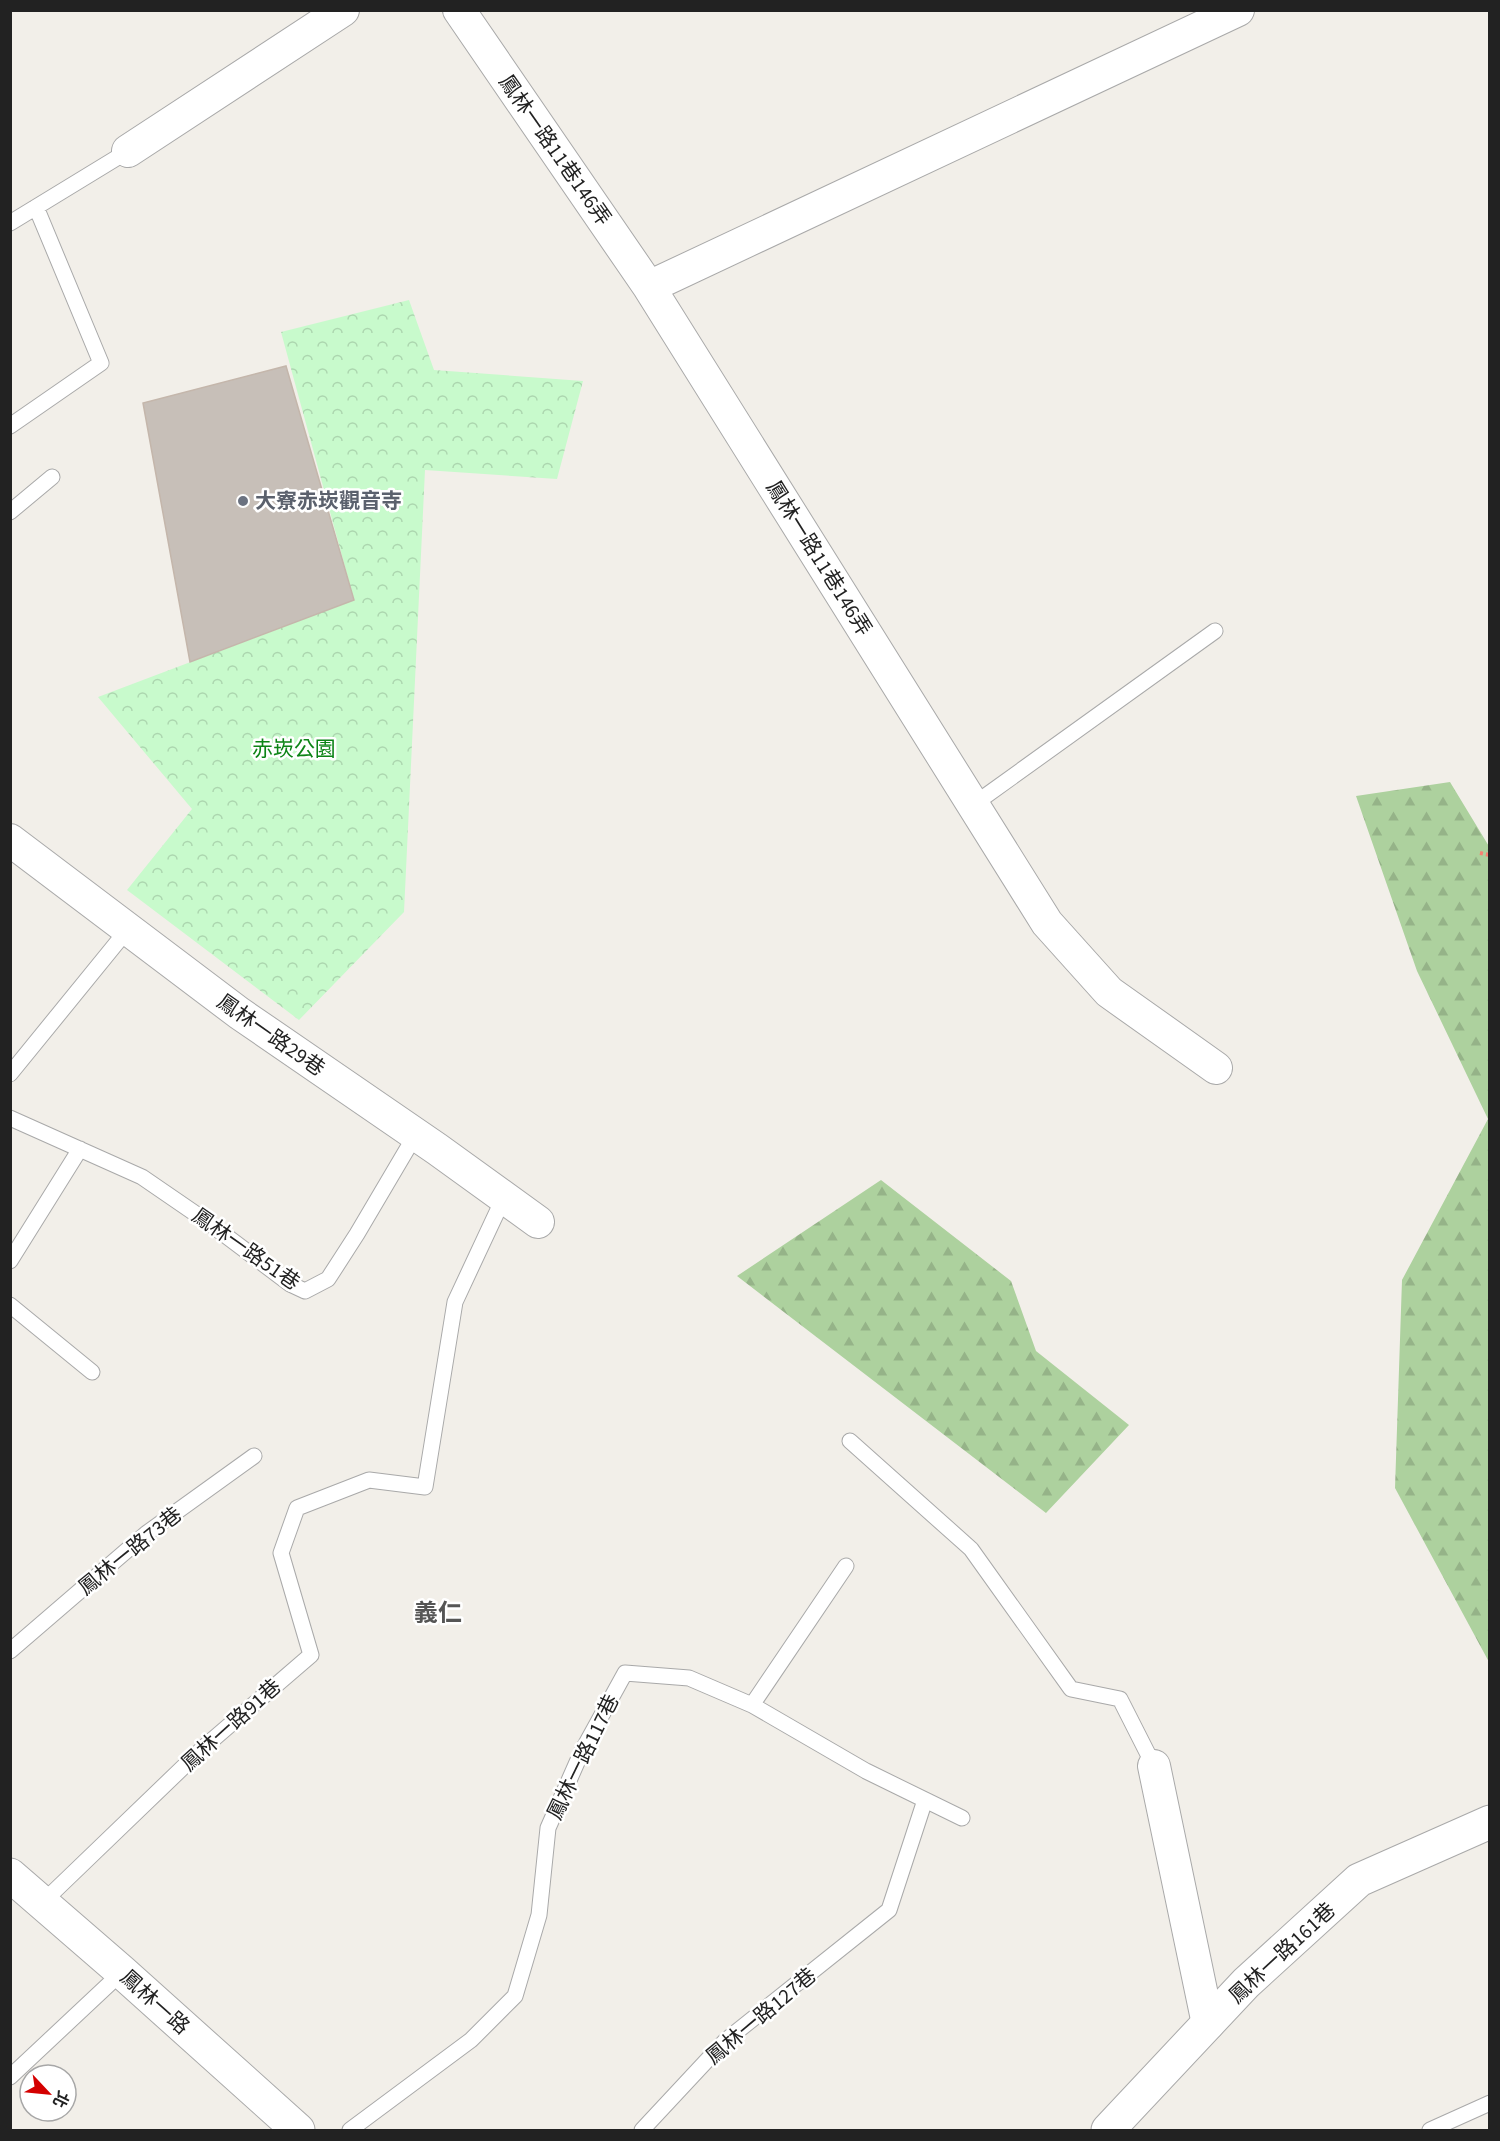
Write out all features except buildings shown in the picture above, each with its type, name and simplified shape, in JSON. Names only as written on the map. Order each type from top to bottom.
[{"type":"street","points":[[128,151],[343,10]]},
{"type":"street","name":"鳳林一路11巷146弄","points":[[459,10],[649,286],[1047,923],[1109,992],[1216,1068]]},
{"type":"street","points":[[649,286],[1238,10]]},
{"type":"street","name":"鳳林一路29巷","points":[[10,840],[238,1013],[416,1134],[538,1222]]},
{"type":"street","points":[[1154,1766],[1208,2024]]},
{"type":"street","name":"鳳林一路161巷","points":[[1108,2130],[1246,1983],[1359,1880],[1490,1822]]},
{"type":"street","name":"鳳林一路","points":[[10,1875],[298,2130]]},
{"type":"lane","points":[[10,223],[128,151]]},
{"type":"lane","points":[[10,426],[101,363],[36,207]]},
{"type":"lane","points":[[10,512],[52,477]]},
{"type":"lane","points":[[974,805],[1215,631]]},
{"type":"lane","points":[[10,1074],[128,929]]},
{"type":"lane","name":"鳳林一路51巷","points":[[10,1118],[142,1177],[209,1223],[290,1284],[305,1291],[328,1279],[416,1134]]},
{"type":"lane","points":[[10,1261],[80,1149]]},
{"type":"lane","name":"鳳林一路91巷","points":[[42,1903],[203,1748],[311,1655],[280,1553],[297,1508],[369,1480],[425,1487],[455,1302],[504,1197]]},
{"type":"lane","points":[[10,1305],[92,1372]]},
{"type":"lane","points":[[850,1441],[971,1549],[1071,1689],[1120,1699],[1154,1766]]},
{"type":"lane","name":"鳳林一路73巷","points":[[10,1651],[147,1533],[254,1456]]},
{"type":"lane","points":[[752,1705],[846,1566]]},
{"type":"lane","name":"鳳林一路117巷","points":[[350,2130],[471,2040],[515,1996],[539,1915],[548,1828],[582,1751],[626,1673],[689,1678],[752,1705],[866,1771],[962,1818]]},
{"type":"lane","name":"鳳林一路127巷","points":[[642,2130],[725,2041],[889,1910],[925,1800]]},
{"type":"lane","points":[[10,2077],[122,1972]]},
{"type":"lane","points":[[1430,2130],[1490,2103]]},
{"type":"path","points":[[1480,853],[1490,855]]},
{"type":"green space","name":"赤崁公園","points":[[409,300],[434,370],[583,381],[557,479],[425,470],[404,912],[299,1020],[127,890],[192,809],[98,697],[354,600],[281,332]]},
{"type":"green space","points":[[1450,782],[1490,848],[1489,1662],[1395,1488],[1402,1280],[1488,1119],[1417,971],[1356,796]]},
{"type":"green space","points":[[881,1180],[1011,1281],[1036,1351],[1129,1425],[1046,1513],[737,1276]]},
{"type":"place","name":"大寮赤崁觀音寺","points":[[243,501]]},
{"type":"district","name":"義仁","points":[[438,1613]]}]
